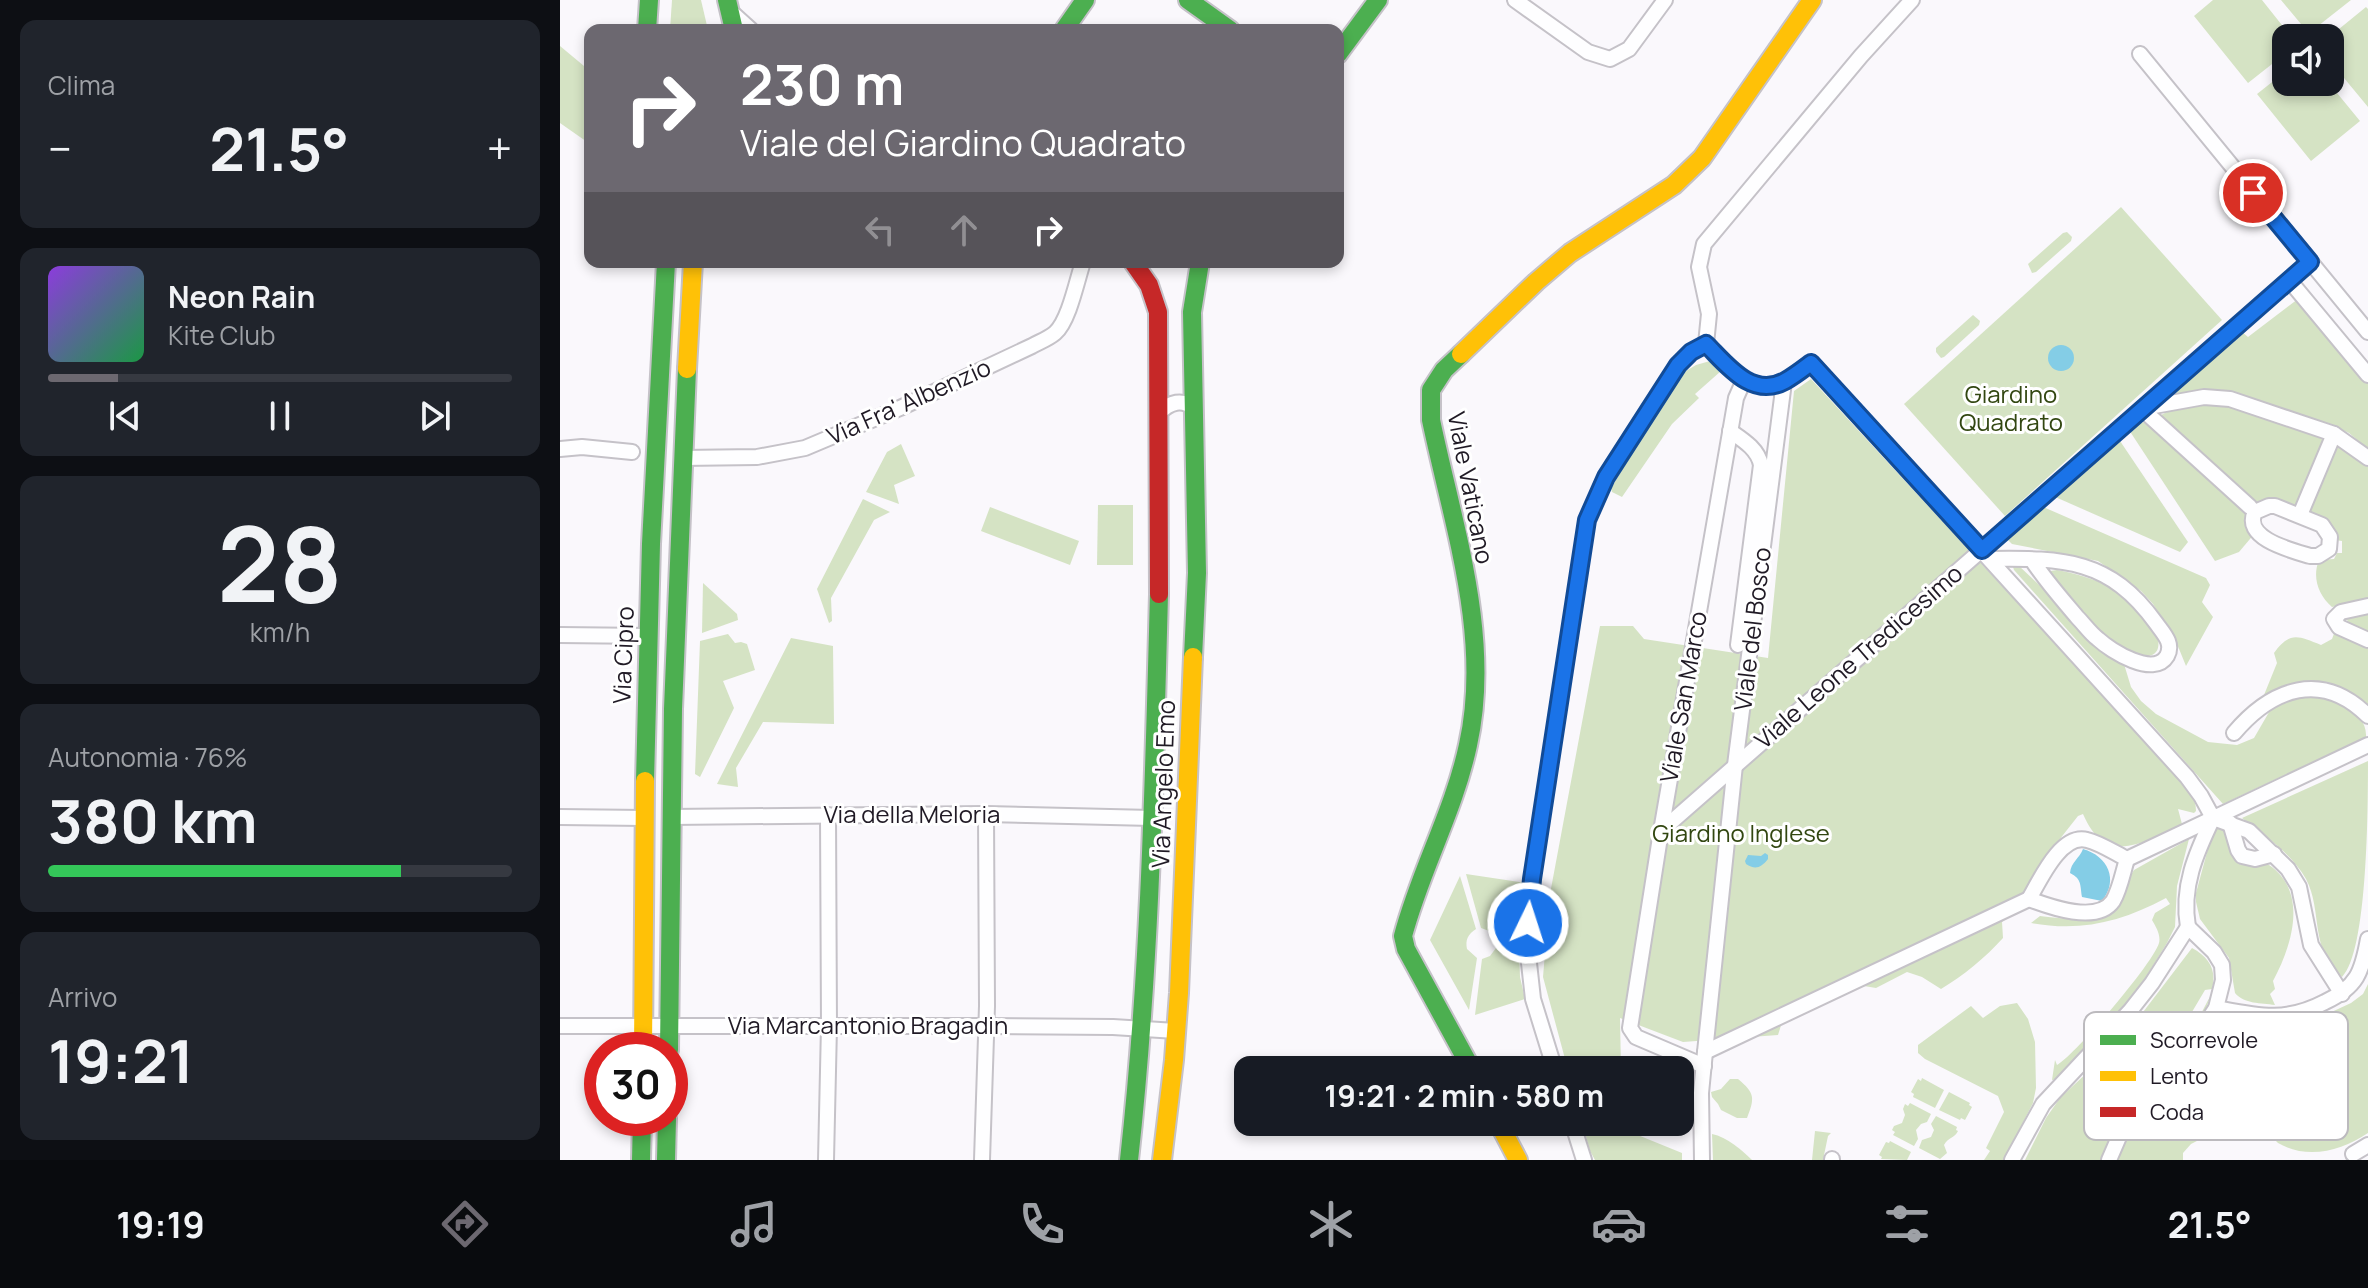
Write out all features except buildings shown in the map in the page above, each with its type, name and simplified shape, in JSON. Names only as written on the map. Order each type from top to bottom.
[{"type":"main road","points":[[647,24],[649,0]]},
{"type":"main road","points":[[1068,24],[1085,0]]},
{"type":"main road","points":[[1188,0],[1222,24]]},
{"type":"main road","points":[[1344,46],[1378,0]]},
{"type":"main road","name":"Viale Vaticano","points":[[1464,1056],[1406,949],[1404,939],[1407,921],[1457,787],[1472,725],[1475,686],[1471,618],[1431,420],[1431,390],[1444,370],[1545,274],[1587,241],[1683,178],[1702,158],[1812,0]]},
{"type":"main road","name":"Via Cipro","points":[[643,1032],[648,636],[666,268]]},
{"type":"main road","name":"Via Cipro","points":[[669,1032],[673,694],[693,268]]},
{"type":"main road","name":"Via Angelo Emo","points":[[1129,1160],[1136,1103],[1152,818],[1160,566],[1158,312],[1149,285],[1137,268]]},
{"type":"main road","name":"Via Angelo Emo","points":[[1162,1160],[1176,1031],[1197,573],[1192,312],[1199,268]]},
{"type":"main road","points":[[641,1160],[642,1136]]},
{"type":"main road","points":[[666,1160],[667,1136]]},
{"type":"main road","points":[[1505,1136],[1518,1160]]},
{"type":"street","points":[[1515,0],[1588,52],[1610,59],[1629,49],[1665,0]]},
{"type":"street","points":[[1912,0],[1861,56],[1704,244],[1699,267],[1709,314],[1706,344],[1737,376],[1753,385],[1784,382],[1811,363],[2187,777],[2213,818],[2249,831],[2284,863],[2294,877],[2302,898],[2311,945],[2342,994]]},
{"type":"street","points":[[2140,54],[2368,332]]},
{"type":"street","name":"Viale Leone Tredicesimo","points":[[1661,831],[1986,554],[1998,535],[2310,262]]},
{"type":"street","name":"Via Fra' Albenzio","points":[[682,458],[757,457],[805,448],[900,408],[1032,346],[1059,328],[1081,268]]},
{"type":"street","points":[[2289,280],[2368,375]]},
{"type":"street","points":[[1551,1056],[1533,999],[1527,945],[1532,879],[1587,520],[1606,477],[1678,365],[1691,352],[1706,344]]},
{"type":"street","name":"Viale San Marco","points":[[1704,1059],[1636,1037],[1630,1028],[1730,431],[1736,398],[1744,380]]},
{"type":"street","name":"Viale del Bosco","points":[[1702,1160],[1704,1059],[1735,765],[1784,382]]},
{"type":"street","points":[[2142,409],[2204,397],[2230,399],[2334,434],[2368,458]]},
{"type":"street","points":[[1159,413],[1177,402],[1189,404],[1195,409]]},
{"type":"street","points":[[2142,409],[2250,507]]},
{"type":"street","points":[[1730,431],[1753,449],[1761,465],[1738,645]]},
{"type":"street","points":[[2300,515],[2334,434]]},
{"type":"street","points":[[560,449],[582,447],[632,452]]},
{"type":"street","points":[[2269,506],[2300,515],[2328,531],[2331,542],[2324,554],[2310,556],[2260,537],[2252,524],[2255,512],[2269,506]]},
{"type":"street","points":[[1986,554],[2025,559],[2053,560],[2090,568],[2110,577],[2136,597],[2165,635],[2169,645],[2166,657],[2157,664],[2146,665],[2098,640],[2043,577],[2025,559],[1998,535]]},
{"type":"street","points":[[2368,606],[2345,610],[2334,619],[2339,627],[2368,640]]},
{"type":"street","points":[[560,635],[648,636]]},
{"type":"street","points":[[2234,733],[2261,706],[2287,693],[2304,690],[2336,692],[2368,716]]},
{"type":"street","points":[[2029,899],[2067,911],[2103,910],[2116,895],[2127,859],[2368,745]]},
{"type":"street","points":[[982,1160],[987,1026],[986,814]]},
{"type":"street","name":"Via della Meloria","points":[[671,817],[986,814],[1152,818]]},
{"type":"street","points":[[826,1160],[828,815]]},
{"type":"street","points":[[560,817],[644,818]]},
{"type":"street","points":[[2129,1012],[2188,927],[2187,887],[2195,855],[2213,818]]},
{"type":"street","points":[[2230,823],[2242,856],[2255,859],[2274,854]]},
{"type":"street","points":[[1704,1059],[2029,899],[2071,840],[2093,842],[2127,859]]},
{"type":"street","points":[[2188,927],[2214,952],[2222,965],[2223,980],[2213,1012]]},
{"type":"street","points":[[2299,1012],[2342,994],[2360,971],[2368,939]]},
{"type":"street","points":[[2216,1008],[2238,1012]]},
{"type":"street","name":"Via Marcantonio Bragadin","points":[[560,1026],[987,1026],[1176,1031]]},
{"type":"street","points":[[2012,1160],[2043,1104],[2084,1060]]},
{"type":"street","points":[[1576,1136],[1584,1160]]},
{"type":"street","points":[[2109,1160],[2118,1140]]},
{"type":"street","points":[[2353,1154],[2368,1145]]},
{"type":"green space","points":[[672,0],[701,0],[707,24],[670,24]]},
{"type":"green space","points":[[2213,0],[2262,0],[2281,24],[2272,24],[2272,64],[2248,83],[2194,16]]},
{"type":"green space","points":[[2281,0],[2351,0],[2321,24],[2301,24]]},
{"type":"green space","points":[[2366,7],[2368,9],[2368,107],[2344,78],[2344,25]]},
{"type":"green space","points":[[560,46],[584,66],[584,140],[560,123]]},
{"type":"green space","points":[[2272,82],[2272,96],[2339,96],[2360,121],[2311,161],[2257,94]]},
{"type":"green space","name":"Giardino Quadrato","points":[[2121,207],[2222,320],[2005,516],[1904,404]]},
{"type":"green space","points":[[2067,232],[2072,237],[2071,241],[2032,273],[2028,264]]},
{"type":"green space","points":[[2298,299],[2368,383],[2368,449],[2349,433],[2334,426],[2239,394],[2207,390],[2168,397],[2241,331],[2248,337]]},
{"type":"green space","points":[[1973,315],[1980,321],[1979,325],[1941,358],[1936,348]]},
{"type":"green space","points":[[1710,361],[1716,362],[1721,371],[1695,394],[1699,398],[1672,424],[1622,497],[1612,492],[1611,488],[1681,374]]},
{"type":"green space","name":"Giardino Inglese","points":[[1811,379],[2181,780],[2193,798],[2196,811],[2178,809],[2182,824],[2154,838],[2127,846],[2114,846],[2103,841],[2092,831],[2083,814],[2078,816],[2052,849],[2020,909],[2002,922],[2003,938],[1974,966],[1941,989],[1907,972],[1876,988],[1840,982],[1783,1019],[1778,1035],[1683,1042],[1620,1018],[1621,1056],[1564,1056],[1543,977],[1550,894],[1600,626],[1633,626],[1644,639],[1768,658],[1794,391]]},
{"type":"green space","points":[[2214,404],[2323,440],[2296,507],[2259,506],[2161,419],[2161,415],[2169,411]]},
{"type":"green space","points":[[2141,422],[2151,425],[2247,514],[2255,533],[2239,552],[2215,561],[2129,430]]},
{"type":"green space","points":[[2118,438],[2188,542],[2180,552],[2053,496]]},
{"type":"green space","points":[[901,444],[915,476],[894,485],[899,504],[866,492],[887,452]]},
{"type":"green space","points":[[2338,447],[2368,467],[2368,600],[2332,607],[2318,585],[2317,566],[2319,560],[2334,559],[2337,553],[2342,553],[2342,541],[2335,540],[2309,512]]},
{"type":"green space","points":[[863,499],[890,512],[874,520],[831,598],[832,621],[829,623],[817,589]]},
{"type":"green space","points":[[1098,505],[1133,505],[1133,565],[1097,565]]},
{"type":"green space","points":[[2041,506],[2206,578],[2210,585],[2202,602],[2213,617],[2186,666],[2175,639],[2141,591],[2098,561],[2012,544],[2007,539]]},
{"type":"green space","points":[[990,507],[1079,541],[1070,565],[981,531]]},
{"type":"green space","points":[[2019,566],[2124,664],[2131,687],[2141,701],[2156,714],[2208,742],[2237,745],[2254,738],[2272,707],[2309,697],[2327,699],[2355,712],[2365,728],[2366,737],[2223,804],[2014,570],[2013,567]]},
{"type":"green space","points":[[2050,571],[2090,578],[2128,600],[2139,610],[2158,638],[2156,652],[2140,656],[2111,640],[2081,612],[2050,574]]},
{"type":"green space","points":[[703,583],[737,614],[738,620],[702,633]]},
{"type":"green space","points":[[2368,610],[2368,632],[2347,620],[2347,616]]},
{"type":"green space","points":[[2335,631],[2368,645],[2368,705],[2344,689],[2318,683],[2291,685],[2264,695],[2277,663],[2274,653],[2285,641],[2295,637],[2321,645],[2332,639]]},
{"type":"green space","points":[[728,634],[735,643],[747,644],[755,670],[723,681],[734,708],[700,777],[695,774],[700,641]]},
{"type":"green space","points":[[791,638],[833,646],[834,724],[763,722],[736,768],[738,787],[717,784]]},
{"type":"green space","points":[[2368,761],[2362,909],[2351,962],[2342,977],[2325,955],[2306,879],[2285,853],[2242,818]]},
{"type":"green space","points":[[2222,826],[2232,841],[2237,862],[2241,865],[2269,865],[2281,876],[2289,890],[2293,920],[2286,952],[2273,981],[2275,989],[2270,994],[2275,1005],[2248,1001],[2235,993],[2229,958],[2200,919],[2196,893],[2213,830]]},
{"type":"green space","points":[[2189,839],[2177,886],[2175,927],[2136,993],[2119,1012],[2108,1012],[2154,953],[2159,937],[2152,920],[2155,913],[2170,904],[2166,898],[2100,923],[2067,926],[2031,923],[2040,916],[2079,919],[2108,915],[2118,906],[2134,870]]},
{"type":"green space","points":[[1466,874],[1526,883],[1520,942],[1496,940],[1492,932],[1481,928]]},
{"type":"green space","points":[[1460,876],[1476,929],[1466,943],[1467,949],[1477,958],[1469,1010],[1430,940]]},
{"type":"green space","points":[[1496,948],[1519,949],[1525,999],[1475,1015],[1482,959],[1490,956]]},
{"type":"green space","points":[[2192,948],[2203,956],[2213,976],[2212,989],[2205,990],[2192,1012],[2143,1012]]},
{"type":"green space","points":[[2368,984],[2368,1133],[2347,1145],[2324,1151],[2301,1151],[2278,1143],[2276,1140],[2348,1140],[2348,1012],[2332,1012],[2363,994]]},
{"type":"green space","points":[[2017,1003],[2028,1019],[2035,1042],[2036,1088],[2033,1103],[2004,1160],[1984,1160],[1990,1151],[1986,1148],[2004,1112],[1998,1096],[1925,1059],[1918,1053],[1918,1045],[1971,1006],[1983,1018],[2000,1006]]},
{"type":"green space","points":[[2084,1040],[2084,1050],[2058,1079],[2052,1080],[2055,1060],[2057,1065]]},
{"type":"green space","points":[[2084,1076],[2084,1140],[2109,1140],[2102,1160],[2025,1160],[2060,1098]]},
{"type":"green space","points":[[1922,1078],[1944,1090],[1935,1108],[1913,1097],[1911,1092],[1918,1079],[1921,1081]]},
{"type":"green space","points":[[1730,1079],[1738,1079],[1752,1096],[1747,1118],[1737,1118],[1721,1110],[1712,1097],[1711,1092],[1721,1089]]},
{"type":"green space","points":[[1949,1092],[1970,1103],[1972,1107],[1965,1120],[1939,1110]]},
{"type":"green space","points":[[1910,1103],[1931,1114],[1927,1122],[1916,1130],[1918,1139],[1914,1146],[1893,1135],[1895,1132],[1892,1130],[1902,1123],[1905,1104],[1908,1106]]},
{"type":"green space","points":[[1936,1116],[1957,1127],[1958,1131],[1944,1145],[1947,1153],[1940,1159],[1919,1148],[1922,1140],[1931,1137],[1934,1130],[1931,1124]]},
{"type":"green space","points":[[1815,1131],[1831,1133],[1823,1160],[1812,1160]]},
{"type":"green space","points":[[1712,1134],[1729,1141],[1752,1160],[1713,1160]]},
{"type":"green space","points":[[1586,1136],[1640,1136],[1682,1153],[1682,1160],[1595,1160]]},
{"type":"green space","points":[[2121,1140],[2199,1140],[2183,1153],[2183,1160],[2114,1160]]},
{"type":"green space","points":[[1890,1141],[1911,1152],[1907,1160],[1881,1159],[1879,1155],[1886,1142]]},
{"type":"water","points":[[2061,345],[2070,349],[2074,358],[2070,367],[2061,371],[2052,367],[2048,358],[2052,349]]},
{"type":"water","points":[[2083,849],[2099,857],[2108,870],[2110,885],[2102,901],[2082,897],[2079,880],[2070,873]]},
{"type":"water","points":[[1765,853],[1768,859],[1760,866],[1746,864],[1748,855],[1761,856]]},
{"type":"traffic: fast","points":[[647,24],[649,0]]},
{"type":"traffic: fast","points":[[727,0],[733,24]]},
{"type":"traffic: fast","points":[[1068,24],[1085,0]]},
{"type":"traffic: fast","points":[[1188,0],[1222,24]]},
{"type":"traffic: fast","points":[[1344,46],[1378,0]]},
{"type":"traffic: fast","points":[[645,781],[651,544],[666,268]]},
{"type":"traffic: fast","points":[[1193,657],[1197,573],[1192,312],[1199,268]]},
{"type":"traffic: fast","points":[[1461,354],[1444,370],[1431,390],[1431,420],[1467,582],[1473,623],[1474,705],[1462,769],[1403,936],[1406,949],[1464,1056]]},
{"type":"traffic: fast","points":[[669,1032],[673,709],[687,369]]},
{"type":"traffic: fast","points":[[1129,1160],[1146,948],[1159,594]]},
{"type":"traffic: fast","points":[[641,1160],[642,1136]]},
{"type":"traffic: fast","points":[[666,1160],[667,1136]]},
{"type":"traffic: slow","points":[[1461,354],[1570,253],[1674,185],[1702,158],[1812,0]]},
{"type":"traffic: slow","points":[[687,369],[693,268]]},
{"type":"traffic: slow","points":[[1162,1160],[1179,993],[1193,657]]},
{"type":"traffic: slow","points":[[643,1032],[645,781]]},
{"type":"traffic: slow","points":[[1505,1136],[1518,1160]]},
{"type":"traffic: jam","points":[[1137,268],[1149,285],[1158,312],[1159,594]]},
{"type":"route","points":[[1528,923],[1532,879],[1587,520],[1606,477],[1678,365],[1696,348],[1706,344],[1737,376],[1753,385],[1775,385],[1811,363],[1982,550],[2310,262],[2253,193]]}]
